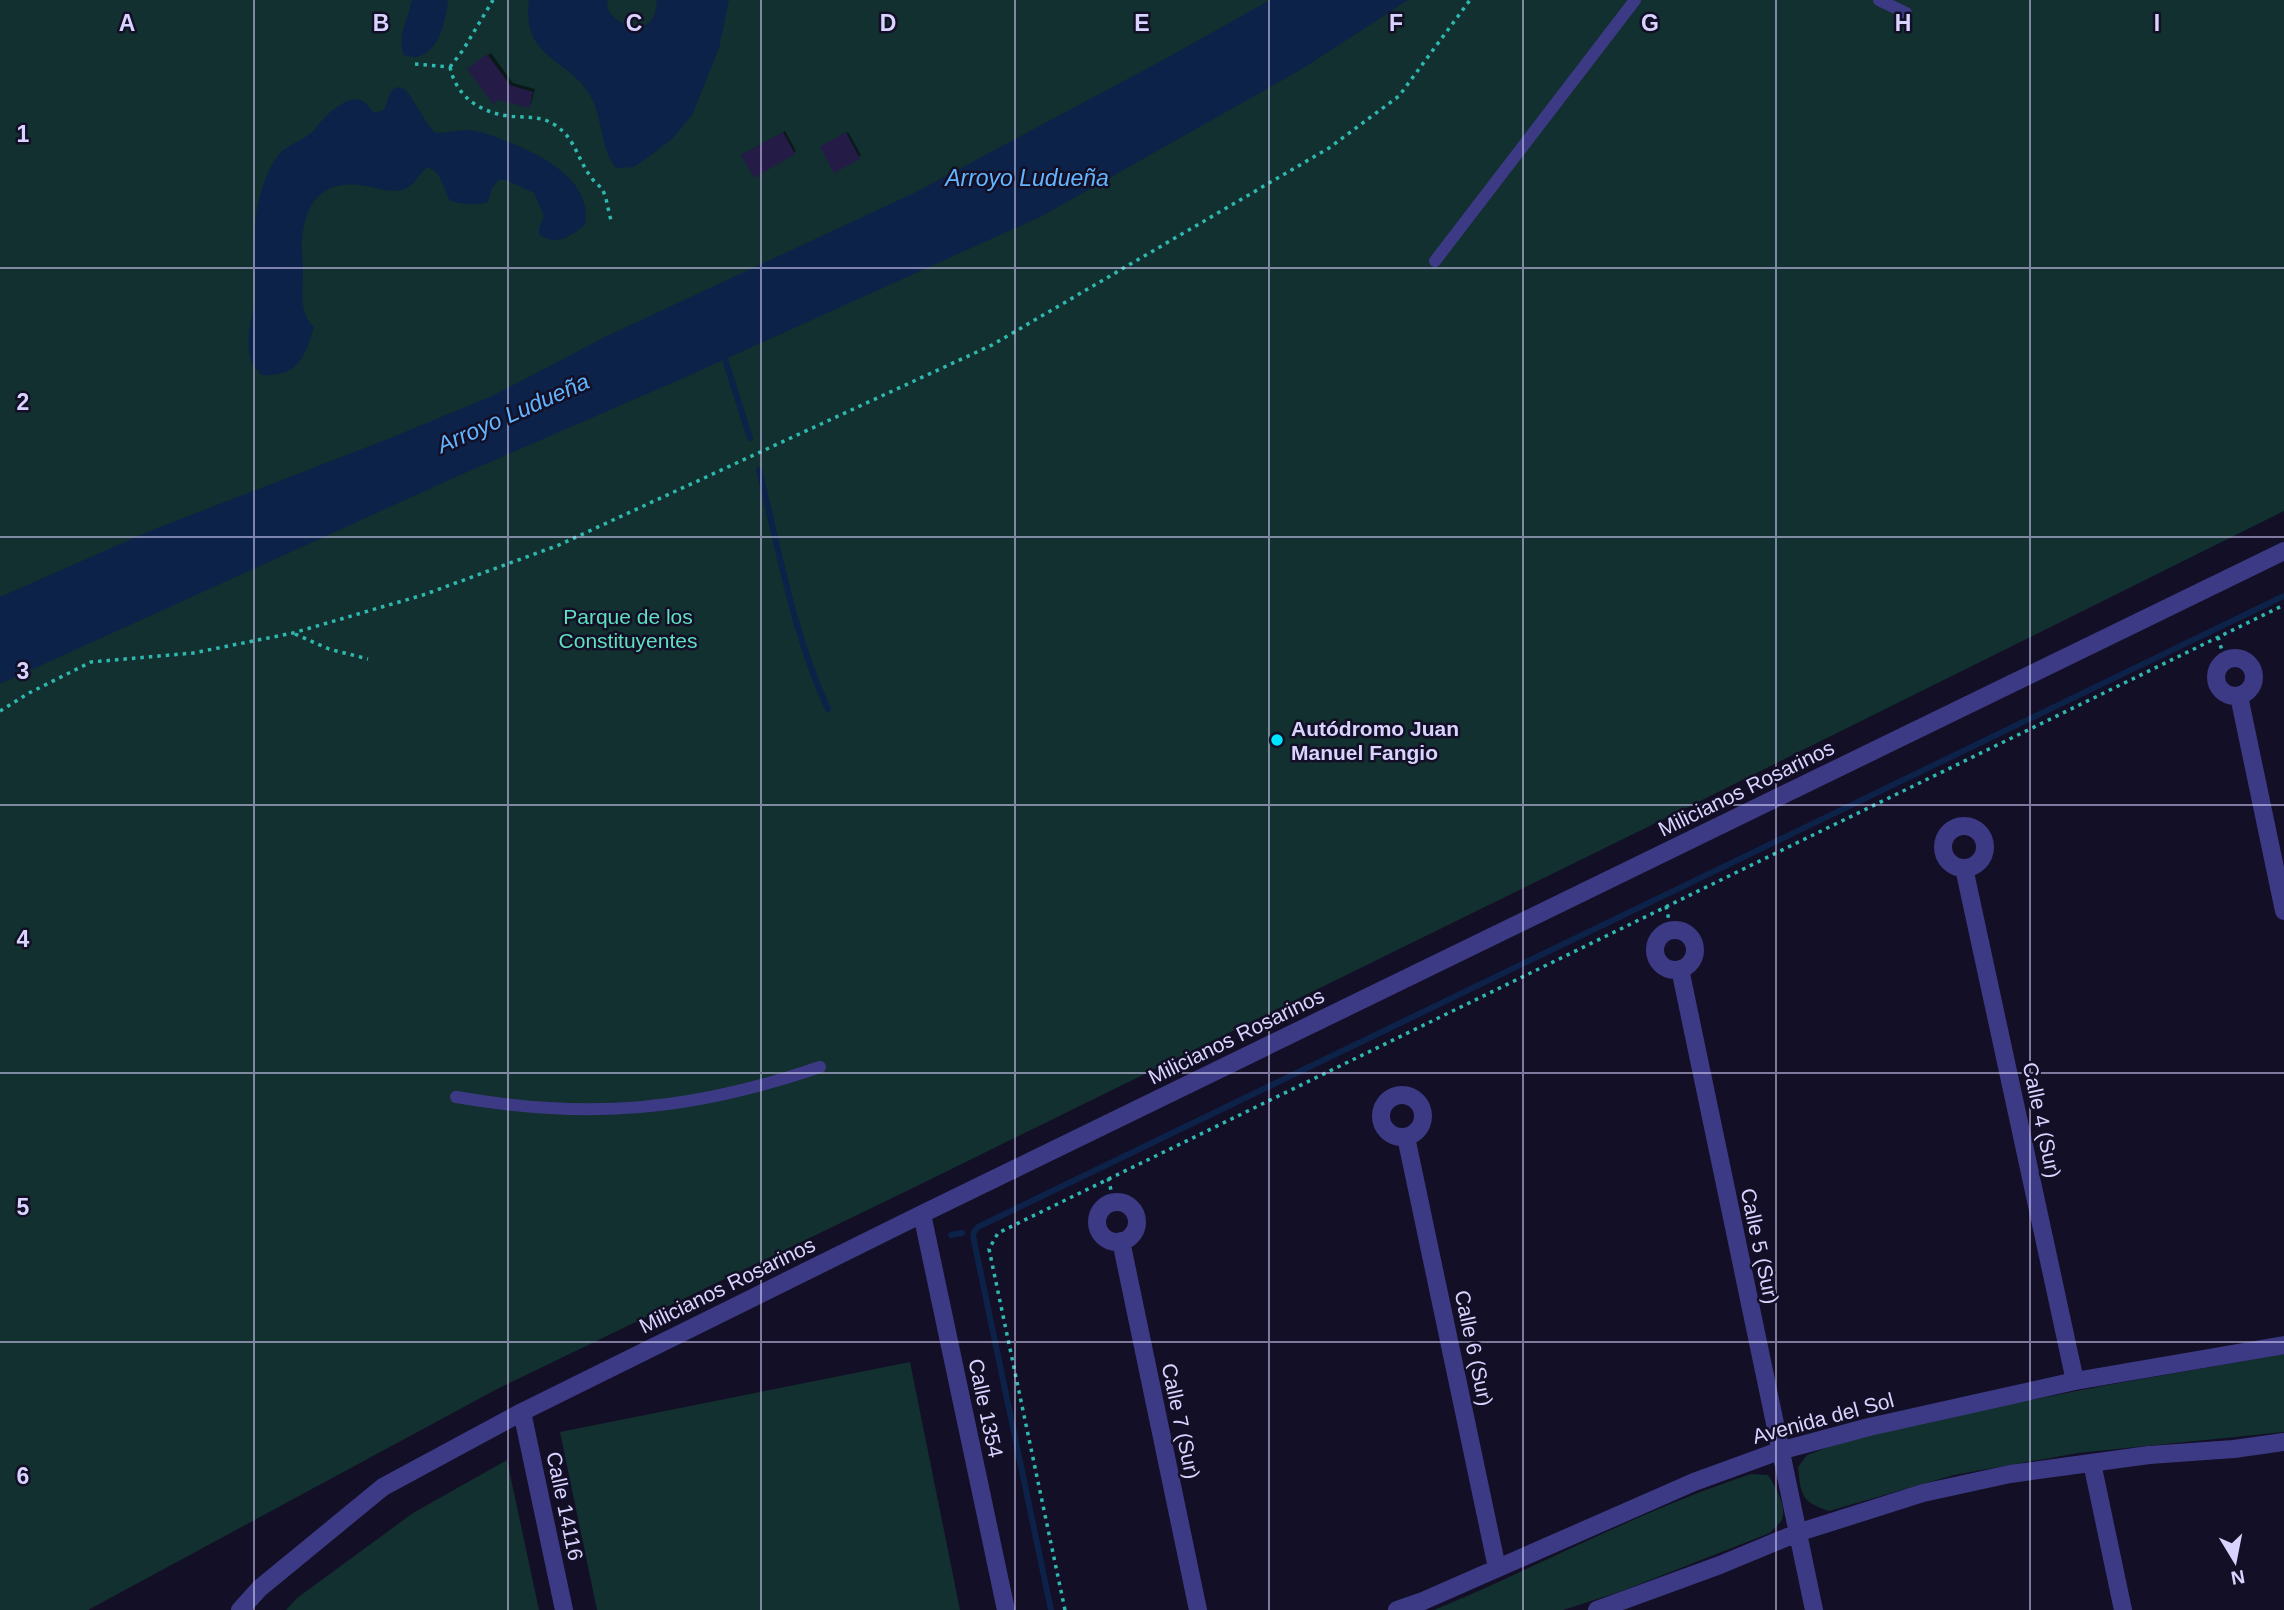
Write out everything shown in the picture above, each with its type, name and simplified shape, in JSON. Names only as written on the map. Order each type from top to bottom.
[{"type":"street","name":"Milicianos Rosarinos","points":[[240,1610],[260,1588],[383,1487],[522,1412],[922,1214],[2284,551]]},
{"type":"street","points":[[2232,658],[2247,661],[2255,674],[2252,688],[2239,696],[2231,696],[2219,688],[2216,673],[2225,661],[2232,658]]},
{"type":"street","points":[[2239,696],[2284,911]]},
{"type":"street","name":"Calle 4 (Sur)","points":[[1964,868],[2075,1381]]},
{"type":"street","points":[[1671,930],[1686,933],[1695,945],[1692,960],[1680,969],[1664,967],[1656,954],[1659,939],[1671,930]]},
{"type":"street","name":"Calle 5 (Sur)","points":[[1680,969],[1814,1610]]},
{"type":"street","name":"Calle 6 (Sur)","points":[[1406,1137],[1497,1568]]},
{"type":"street","points":[[1114,1202],[1129,1206],[1137,1219],[1133,1233],[1121,1241],[1105,1238],[1098,1225],[1101,1210],[1114,1202]]},
{"type":"street","name":"Calle 1354","points":[[922,1214],[1006,1610]]},
{"type":"street","name":"Calle 7 (Sur)","points":[[1121,1241],[1198,1610]]},
{"type":"street","name":"Avenida del Sol","points":[[1397,1610],[1694,1482],[1779,1451],[1870,1427],[2075,1381],[2284,1345]]},
{"type":"street","name":"Calle 14116","points":[[522,1412],[564,1610]]},
{"type":"street","points":[[1597,1610],[1720,1565],[1797,1532],[1923,1493],[2010,1474],[2149,1455],[2234,1449],[2284,1442]]},
{"type":"street","points":[[2092,1463],[2123,1610]]},
{"type":"lane","points":[[1435,261],[1635,0]]},
{"type":"lane","points":[[1879,0],[1906,13]]},
{"type":"lane","points":[[456,1097],[537,1108],[619,1110],[728,1094],[820,1067]]},
{"type":"path","points":[[450,67],[493,0]]},
{"type":"path","points":[[0,711],[29,692],[91,662],[193,653],[293,633],[423,595],[559,545],[992,345],[1329,148],[1399,96],[1470,0]]},
{"type":"path","points":[[415,64],[450,67]]},
{"type":"path","points":[[450,67],[453,80],[462,94],[482,109],[507,116],[534,117],[554,124],[571,138],[591,178],[602,189],[611,220]]},
{"type":"path","points":[[1065,1610],[989,1249],[998,1233],[2284,605]]},
{"type":"path","points":[[293,633],[328,649],[368,659]]},
{"type":"path","points":[[2218,637],[2225,661]]},
{"type":"path","points":[[1666,906],[1671,930]]},
{"type":"path","points":[[1108,1178],[1114,1202]]},
{"type":"green space","name":"Autódromo Juan Manuel Fangio","points":[[0,0],[2284,0],[2284,511],[917,1186],[499,1388],[88,1610],[0,1610]]},
{"type":"green space","points":[[2284,1354],[2284,1432],[2078,1453],[1954,1475],[1829,1511],[1808,1501],[1800,1484],[1798,1467],[1807,1455],[1848,1440],[1955,1415],[2102,1386]]},
{"type":"green space","points":[[910,1362],[960,1610],[597,1610],[560,1432]]},
{"type":"green space","points":[[507,1460],[539,1610],[286,1610],[297,1598],[413,1513]]},
{"type":"green space","points":[[1751,1474],[1768,1475],[1782,1502],[1782,1519],[1770,1533],[1622,1591],[1563,1610],[1434,1610],[1630,1521]]},
{"type":"water","points":[[412,0],[448,0],[446,16],[436,42],[431,49],[416,57],[404,55],[401,42]]},
{"type":"water","points":[[529,0],[607,0],[613,16],[624,24],[638,27],[649,22],[655,13],[657,0],[729,0],[719,48],[692,115],[672,139],[634,167],[616,168],[607,153],[593,101],[573,76],[540,48],[533,36],[529,21]]},
{"type":"water","name":"Arroyo Ludueña","points":[[1270,0],[1408,0],[1302,69],[1042,216],[0,684],[0,597],[152,530],[492,396],[607,336],[916,192]]},
{"type":"water","points":[[397,87],[405,89],[436,133],[469,130],[483,133],[534,153],[562,171],[581,195],[586,209],[585,225],[563,239],[546,238],[539,235],[544,216],[534,193],[506,180],[499,180],[492,188],[488,202],[469,204],[450,201],[438,174],[429,167],[406,189],[391,191],[346,185],[325,191],[311,206],[302,240],[302,301],[306,315],[314,327],[311,338],[303,356],[292,369],[274,375],[261,375],[251,360],[248,342],[254,298],[255,221],[270,168],[285,149],[311,133],[343,103],[356,99],[363,101],[374,113],[384,110],[391,91]]},
{"type":"building","points":[[487,54],[510,85],[533,92],[529,108],[498,100],[493,104],[467,69]]},
{"type":"building","points":[[783,132],[795,154],[754,178],[741,155]]},
{"type":"building","points":[[846,132],[860,159],[834,173],[820,147]]},
{"type":"waterway","points":[[723,353],[750,438]]},
{"type":"waterway","points":[[759,470],[796,621],[828,709]]},
{"type":"waterway","points":[[1051,1610],[973,1236],[978,1227],[2284,596]]},
{"type":"waterway","points":[[951,1235],[962,1233]]},
{"type":"place","name":"Autódromo Juan Manuel Fangio","points":[[1277,740]]},
{"type":"park label","name":"Parque de los Constituyentes","points":[[628,628]]}]
